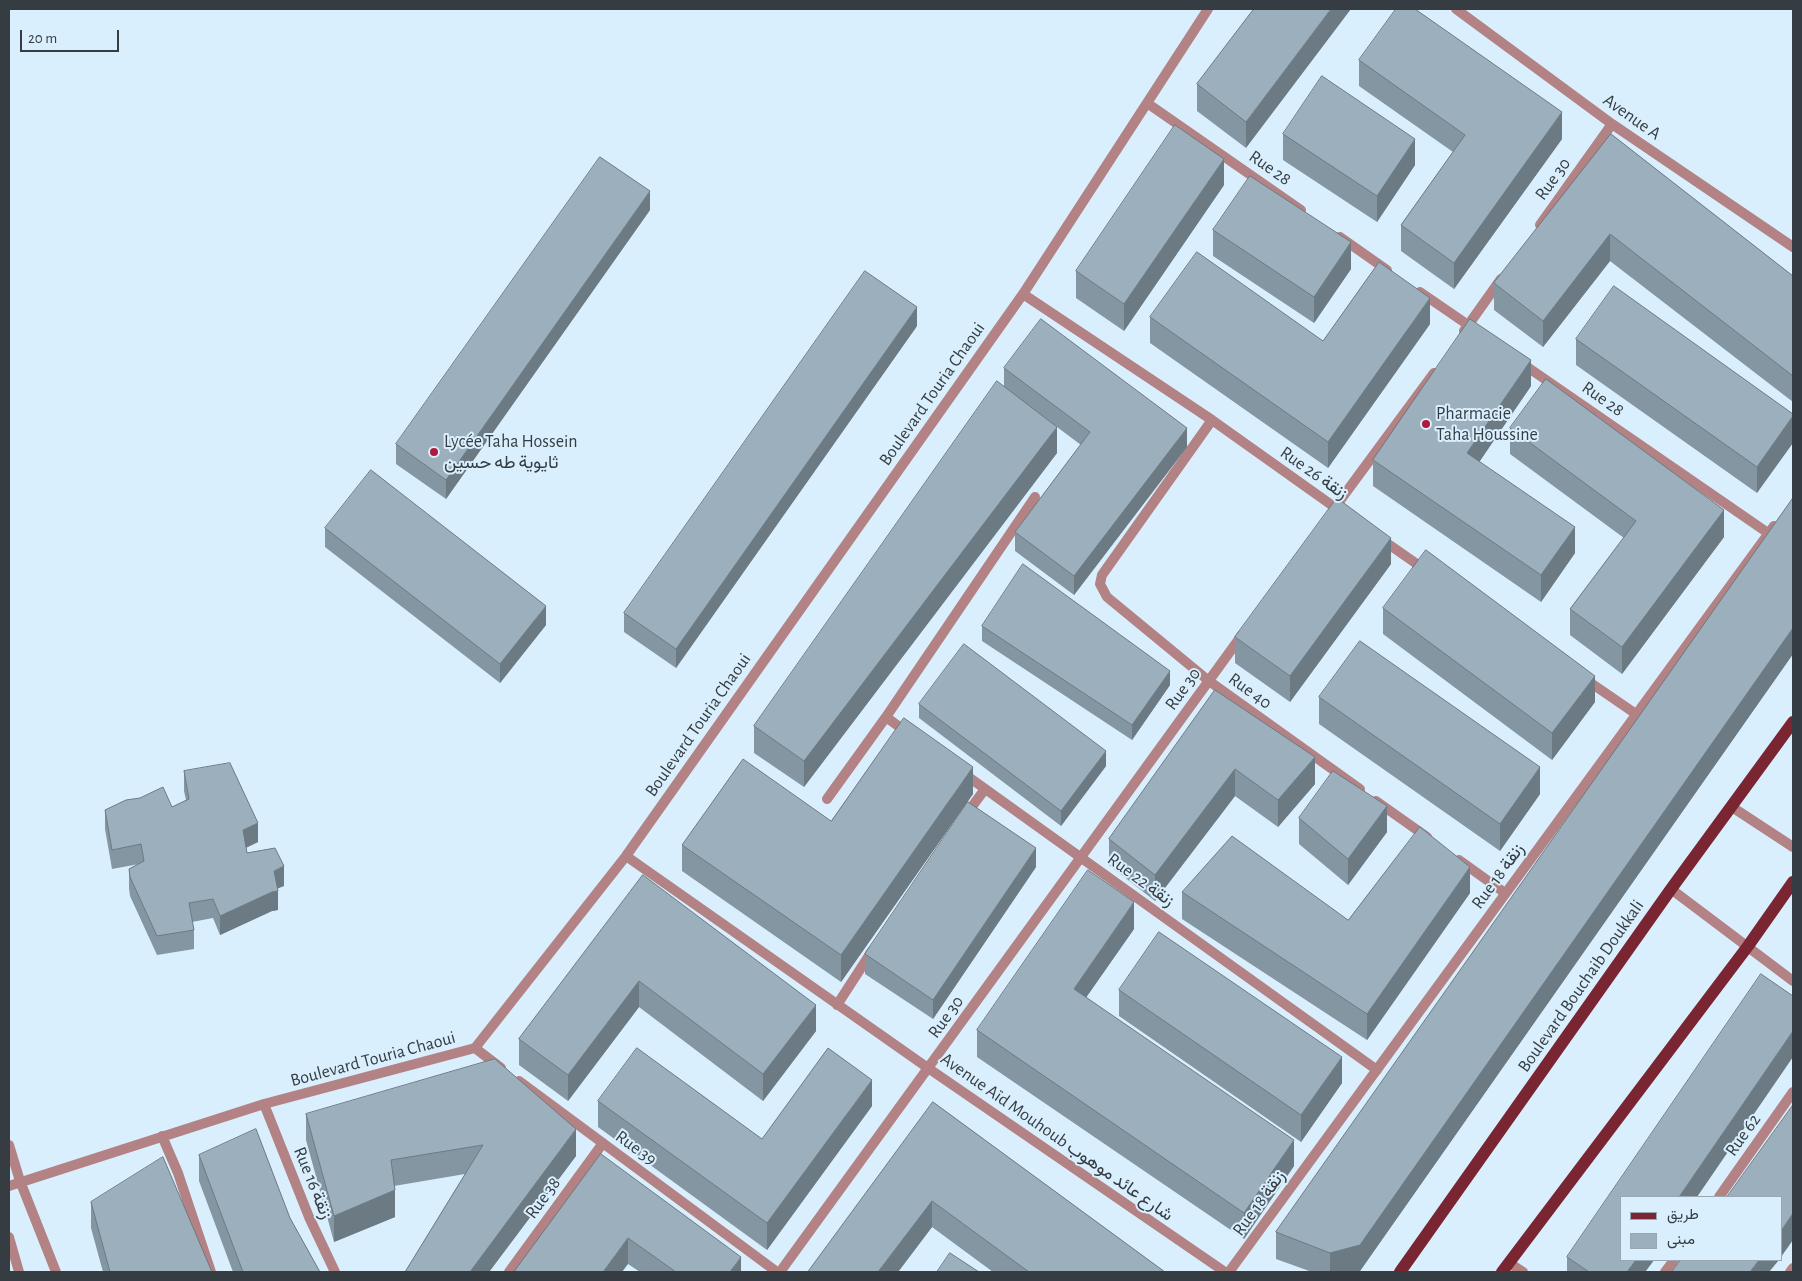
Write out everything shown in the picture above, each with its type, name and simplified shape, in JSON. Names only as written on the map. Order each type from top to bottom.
[{"type":"main road","name":"Boulevard Bouchaib Doukkali","points":[[1400,1272],[1671,889],[1793,722]]},
{"type":"main road","points":[[1505,1268],[1748,946],[1793,882]]},
{"type":"street","name":"Boulevard Touria Chaoui","points":[[9,1186],[264,1104],[475,1048],[626,856],[1023,294],[1208,9]]},
{"type":"street","name":"Avenue A","points":[[1456,9],[1612,124],[1793,247]]},
{"type":"street","name":"Rue 28","points":[[1147,103],[1308,214]]},
{"type":"street","name":"Rue 30","points":[[1532,237],[1612,124]]},
{"type":"street","points":[[1332,231],[1396,276]]},
{"type":"street","points":[[1456,342],[1508,269]]},
{"type":"street","points":[[1412,287],[1484,337]]},
{"type":"street","name":"Rue 26 زنقة","points":[[1023,294],[1212,420],[1332,512],[1351,519]]},
{"type":"street","name":"Rue 28","points":[[1508,354],[1768,533]]},
{"type":"street","points":[[1332,512],[1439,365]]},
{"type":"street","name":"Rue 40","points":[[1212,420],[1102,575],[1100,584],[1107,597],[1209,681],[1433,842]]},
{"type":"street","points":[[827,799],[886,717],[1035,497]]},
{"type":"street","name":"Rue 18 زنقة","points":[[1227,1272],[1377,1070],[1778,520]]},
{"type":"street","points":[[1376,536],[1432,575]]},
{"type":"street","name":"Rue 30","points":[[779,1272],[1249,626]]},
{"type":"street","points":[[1579,675],[1636,714]]},
{"type":"street","points":[[886,717],[916,739]]},
{"type":"street","name":"Rue 22 زنقة","points":[[955,767],[1377,1070]]},
{"type":"street","points":[[958,827],[986,789]]},
{"type":"street","points":[[1732,808],[1793,847]]},
{"type":"street","points":[[1449,853],[1505,893]]},
{"type":"street","name":"Avenue Aïd Mouhoub شارع عائد موهوب","points":[[626,856],[928,1068],[1227,1272]]},
{"type":"street","points":[[1671,889],[1793,981]]},
{"type":"street","points":[[837,1004],[875,946]]},
{"type":"street","name":"Rue 39","points":[[475,1048],[779,1272]]},
{"type":"street","name":"Rue 62","points":[[1719,1196],[1793,1092]]},
{"type":"street","name":"Rue 16 زنقة","points":[[264,1104],[309,1216],[335,1272]]},
{"type":"street","points":[[162,1136],[178,1173],[211,1272]]},
{"type":"street","points":[[9,1144],[20,1181],[56,1272]]},
{"type":"street","name":"Rue 38","points":[[509,1272],[603,1144]]},
{"type":"street","points":[[9,1237],[19,1272]]},
{"type":"street","points":[[1666,1272],[1673,1261]]},
{"type":"street","points":[[1505,1268],[1523,1272]]},
{"type":"street","points":[[1790,1272],[1793,1268]]},
{"type":"building","points":[[1254,9],[1331,9],[1246,122],[1197,84]]},
{"type":"building","points":[[1396,9],[1415,9],[1562,112],[1454,263],[1401,225],[1465,135],[1359,60]]},
{"type":"building","points":[[1322,76],[1415,139],[1377,196],[1283,134]]},
{"type":"building","points":[[1175,125],[1224,159],[1124,304],[1076,271]]},
{"type":"building","points":[[1611,134],[1793,276],[1793,376],[1610,234],[1543,321],[1494,283]]},
{"type":"building","points":[[600,157],[650,191],[446,480],[396,444]]},
{"type":"building","points":[[1250,176],[1351,242],[1314,297],[1213,230]]},
{"type":"building","points":[[1197,252],[1323,341],[1379,262],[1430,298],[1328,442],[1150,317]]},
{"type":"building","points":[[865,271],[917,307],[676,649],[624,613]]},
{"type":"building","points":[[1614,286],[1793,414],[1757,467],[1576,339]]},
{"type":"building","points":[[1041,319],[1187,428],[1074,576],[1015,532],[1090,432],[1004,368]]},
{"type":"building","points":[[1470,319],[1531,360],[1467,453],[1575,527],[1541,575],[1373,460]]},
{"type":"building","points":[[1546,379],[1724,510],[1622,647],[1570,609],[1636,521],[1510,428]]},
{"type":"building","points":[[997,381],[1057,427],[804,761],[754,726]]},
{"type":"building","points":[[371,470],[546,606],[500,664],[325,528]]},
{"type":"building","points":[[1337,498],[1391,538],[1290,676],[1235,637]]},
{"type":"building","points":[[1793,498],[1793,628],[1360,1245],[1330,1253],[1276,1232]]},
{"type":"building","points":[[1426,550],[1595,676],[1552,733],[1383,608]]},
{"type":"building","points":[[1023,564],[1170,671],[1132,725],[982,626]]},
{"type":"building","points":[[1360,641],[1540,767],[1500,824],[1319,697]]},
{"type":"building","points":[[964,644],[1106,751],[1061,811],[919,704]]},
{"type":"building","points":[[1215,690],[1315,757],[1278,800],[1235,769],[1155,875],[1109,839]]},
{"type":"building","points":[[904,718],[973,767],[841,955],[682,845],[743,759],[831,821]]},
{"type":"building","points":[[230,763],[258,823],[243,830],[247,853],[275,848],[284,866],[274,871],[278,891],[220,916],[213,899],[189,903],[194,930],[157,936],[130,877],[129,869],[144,861],[141,844],[112,850],[105,810],[126,800],[140,798],[163,787],[172,807],[189,799],[184,771]]},
{"type":"building","points":[[1333,771],[1387,806],[1348,859],[1299,818]]},
{"type":"building","points":[[968,802],[1036,848],[933,1000],[865,954]]},
{"type":"building","points":[[1420,827],[1470,867],[1367,1014],[1182,892],[1232,836],[1348,920]]},
{"type":"building","points":[[1088,870],[1134,902],[1074,989],[1294,1140],[1244,1213],[977,1030]]},
{"type":"building","points":[[643,875],[816,1005],[763,1074],[639,981],[568,1075],[519,1039]]},
{"type":"building","points":[[1159,932],[1342,1057],[1301,1115],[1119,990]]},
{"type":"building","points":[[1761,974],[1793,996],[1793,1031],[1680,1196],[1620,1196],[1620,1261],[1635,1261],[1627,1272],[1589,1272],[1567,1257]]},
{"type":"building","points":[[637,1048],[762,1139],[828,1048],[872,1080],[767,1223],[598,1101]]},
{"type":"building","points":[[495,1059],[576,1129],[470,1272],[405,1272],[483,1145],[391,1160],[395,1190],[334,1216],[306,1114]]},
{"type":"building","points":[[933,1102],[1165,1272],[1029,1272],[932,1201],[878,1272],[808,1272]]},
{"type":"building","points":[[1793,1105],[1793,1213],[1782,1230],[1782,1196],[1728,1196]]},
{"type":"building","points":[[256,1129],[290,1218],[320,1272],[243,1272],[199,1155]]},
{"type":"building","points":[[601,1154],[741,1257],[730,1272],[676,1272],[628,1238],[603,1272],[514,1272]]},
{"type":"building","points":[[163,1157],[212,1272],[110,1272],[91,1202]]},
{"type":"building","points":[[950,1253],[979,1272],[937,1272]]},
{"type":"building","points":[[1680,1261],[1758,1261],[1750,1272],[1672,1272]]},
{"type":"place","name":"Pharmacie Taha Houssine","points":[[1426,424]]},
{"type":"place","name":"Lycée Taha Hossein ثايوية طه حسين","points":[[434,452]]}]
